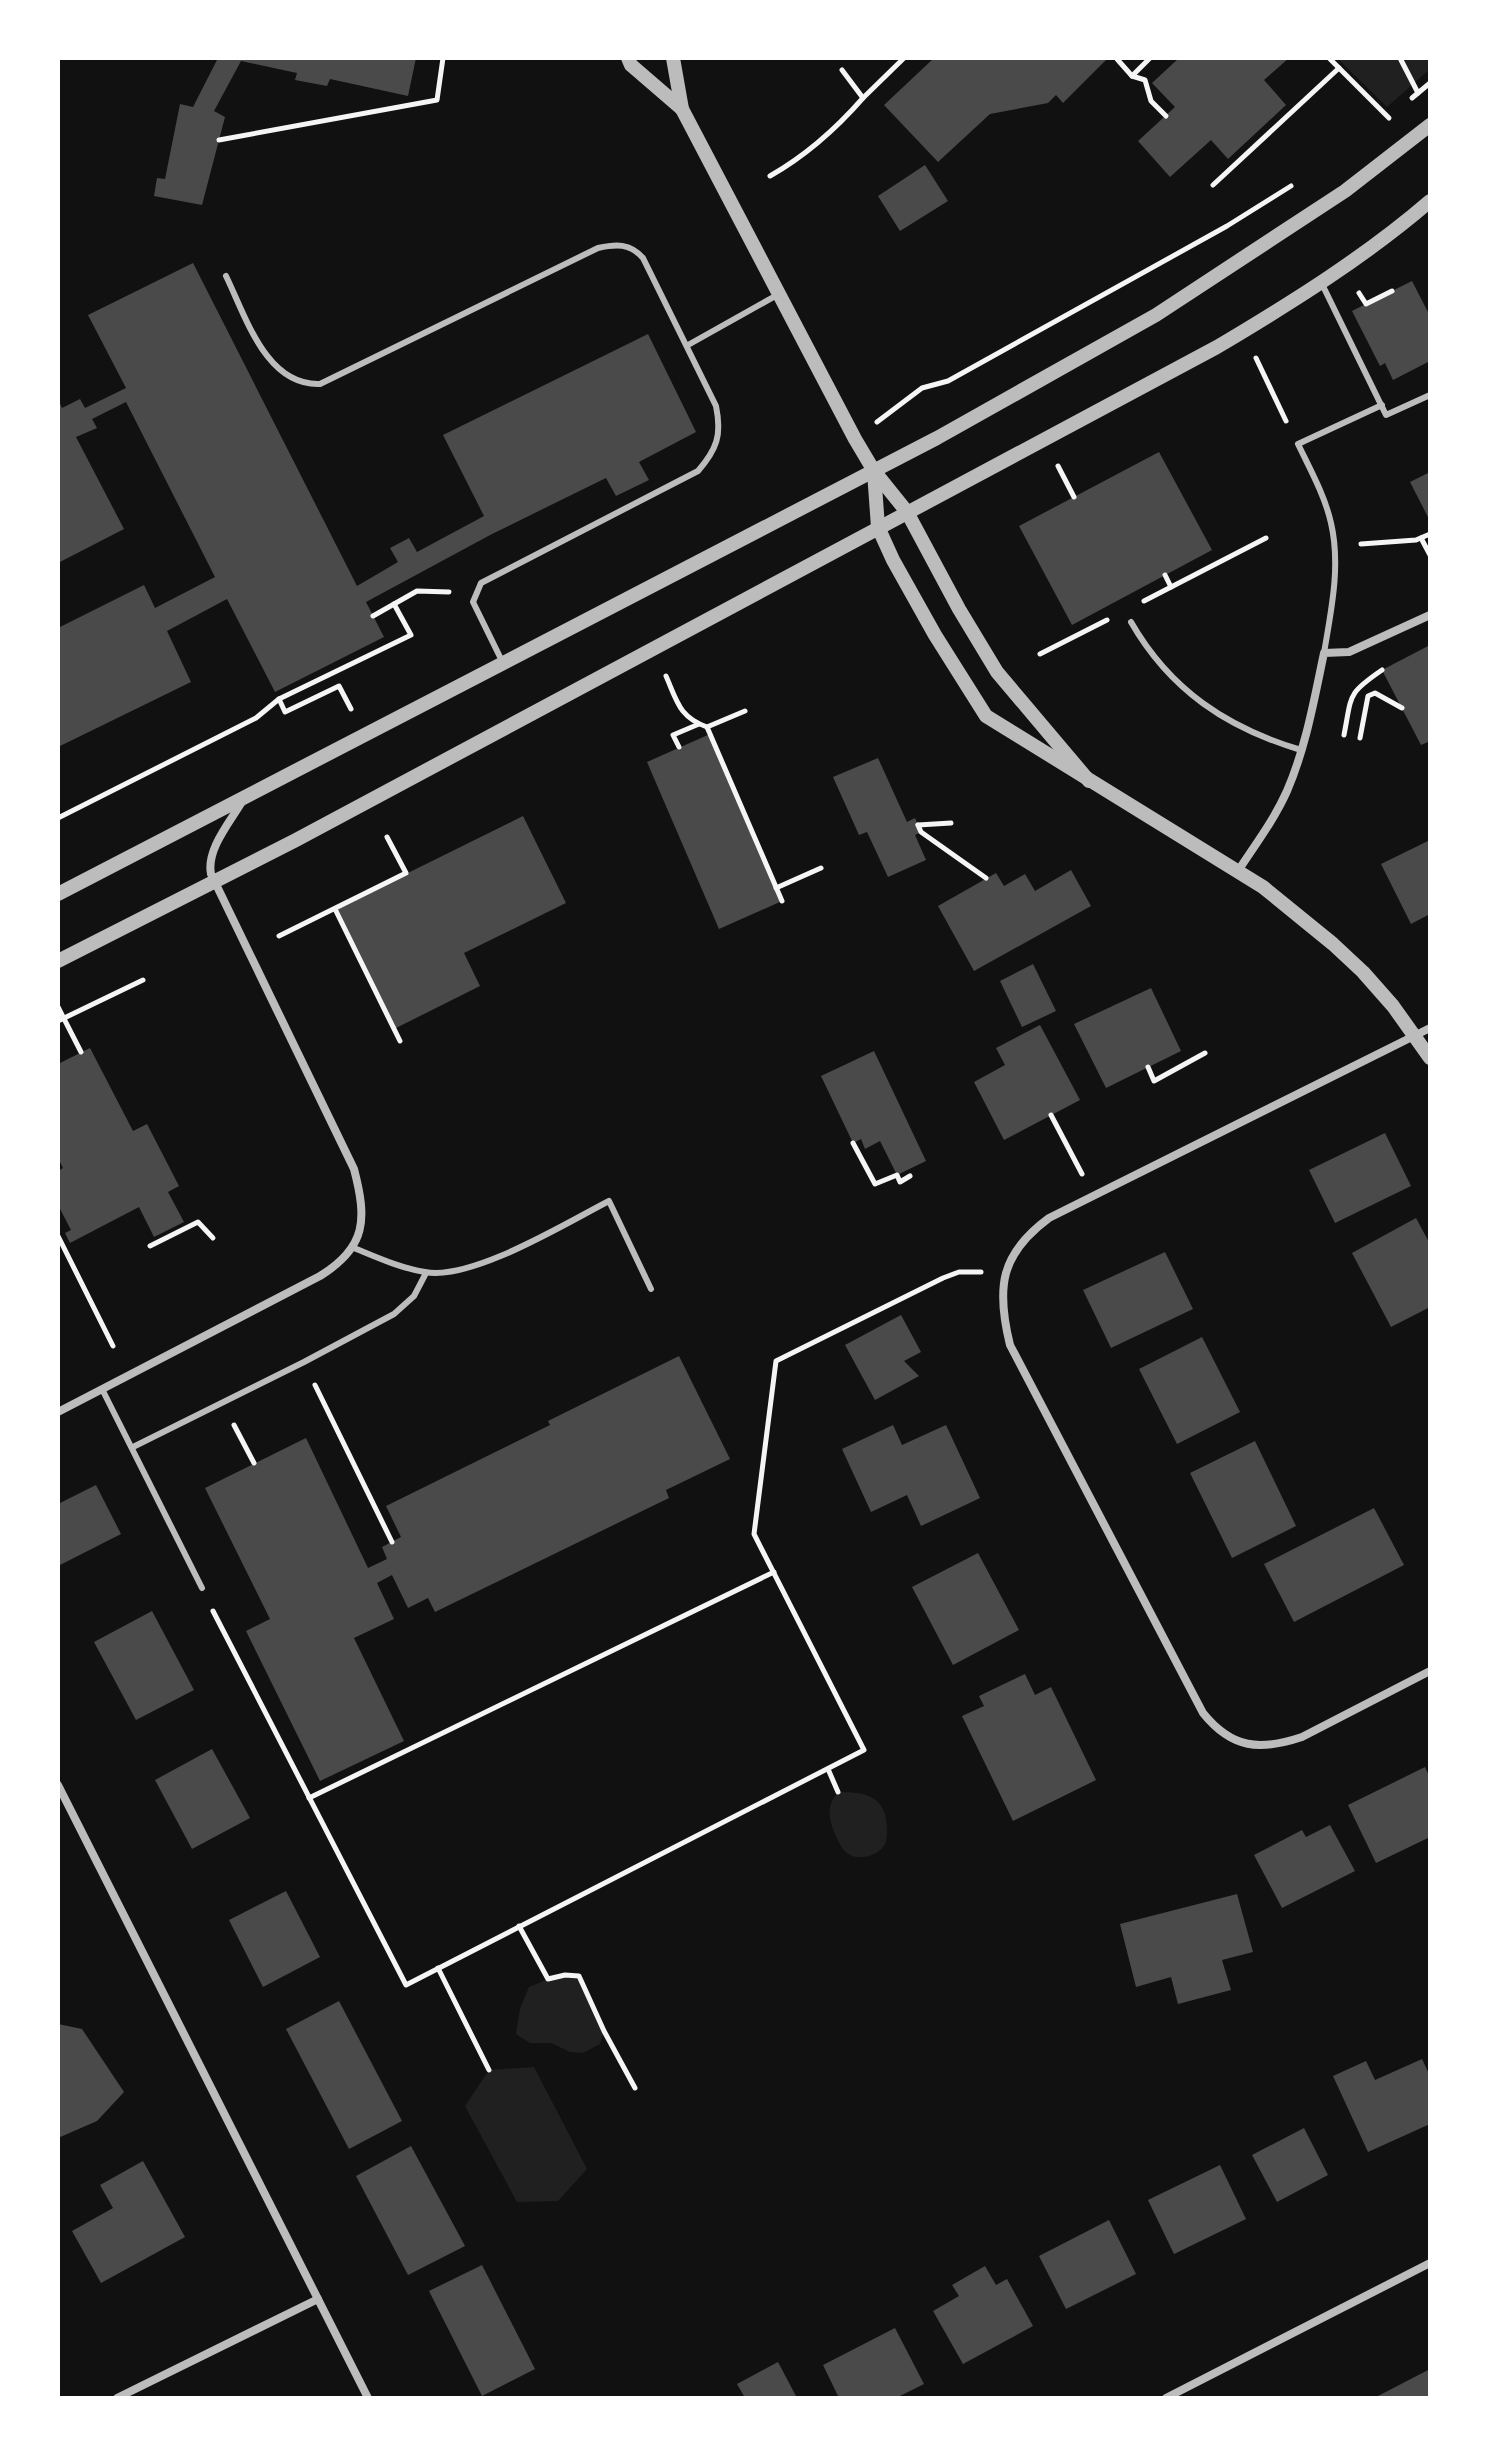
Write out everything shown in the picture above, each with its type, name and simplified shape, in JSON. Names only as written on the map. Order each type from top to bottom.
[{"type":"street","points":[[628,58],[631,65],[682,109]]},
{"type":"street","points":[[673,58],[682,109],[874,471],[907,512],[997,672],[1089,781]]},
{"type":"street","points":[[58,894],[937,438],[1156,315],[1345,191],[1430,125]]},
{"type":"street","points":[[1405,223],[1430,201]]},
{"type":"street","points":[[58,961],[214,882],[1217,347],[1430,209]]},
{"type":"street","points":[[874,471],[878,527],[893,560],[925,619],[986,716],[1263,887],[1333,944],[1384,995],[1430,1058]]},
{"type":"street","points":[[1238,871],[1287,791],[1301,750],[1324,653],[1349,652],[1430,615]]},
{"type":"street","points":[[58,1412],[320,1276],[336,1266],[354,1248],[362,1220],[354,1169],[209,867],[214,848],[245,798]]},
{"type":"street","points":[[1430,1028],[1049,1218],[1028,1234],[1014,1252],[1006,1270],[1002,1297],[1010,1345],[1203,1713],[1215,1728],[1230,1740],[1252,1745],[1281,1744],[1302,1737],[1430,1671]]},
{"type":"street","points":[[58,1785],[368,2398]]},
{"type":"street","points":[[1166,2398],[1430,2263]]},
{"type":"street","points":[[117,2398],[318,2299]]},
{"type":"lane","points":[[226,276],[270,362],[287,378],[299,383],[326,382],[598,248],[611,245],[630,247],[643,258],[716,406],[719,422],[712,454],[698,471],[481,583],[473,602],[504,664]]},
{"type":"lane","points":[[1321,282],[1386,415],[1430,395]]},
{"type":"lane","points":[[688,345],[779,294]]},
{"type":"lane","points":[[1324,653],[1335,555],[1331,523],[1323,497],[1298,444],[1382,405]]},
{"type":"lane","points":[[1131,622],[1165,672],[1202,704],[1251,733],[1301,750]]},
{"type":"lane","points":[[354,1248],[426,1273],[444,1273],[512,1251],[609,1201],[651,1289]]},
{"type":"lane","points":[[133,1447],[394,1314],[414,1296],[426,1273]]},
{"type":"lane","points":[[102,1389],[202,1588]]},
{"type":"path","points":[[219,140],[437,100],[443,58]]},
{"type":"path","points":[[770,176],[824,139],[904,58]]},
{"type":"path","points":[[1132,76],[1150,58]]},
{"type":"path","points":[[1329,58],[1389,118]]},
{"type":"path","points":[[1400,58],[1418,93]]},
{"type":"path","points":[[1117,59],[1132,76],[1145,80],[1151,101],[1166,116]]},
{"type":"path","points":[[1213,185],[1339,68]]},
{"type":"path","points":[[842,70],[863,98]]},
{"type":"path","points":[[1409,101],[1430,83]]},
{"type":"path","points":[[1377,127],[1399,110]]},
{"type":"path","points":[[1275,116],[1281,121]]},
{"type":"path","points":[[922,388],[948,381],[1227,226],[1303,179]]},
{"type":"path","points":[[1359,293],[1366,304],[1392,291]]},
{"type":"path","points":[[1252,351],[1285,420]]},
{"type":"path","points":[[1054,457],[1074,497]]},
{"type":"path","points":[[1392,542],[1430,534]]},
{"type":"path","points":[[1137,605],[1266,538]]},
{"type":"path","points":[[1421,538],[1430,555]]},
{"type":"path","points":[[1165,575],[1171,587]]},
{"type":"path","points":[[373,616],[417,591]]},
{"type":"path","points":[[58,818],[256,718],[279,699],[411,635],[394,604]]},
{"type":"path","points":[[1040,654],[1113,617]]},
{"type":"path","points":[[662,665],[682,712],[692,722],[707,727],[745,711]]},
{"type":"path","points":[[1344,735],[1352,694],[1382,670]]},
{"type":"path","points":[[279,699],[285,712],[339,686],[351,709]]},
{"type":"path","points":[[1360,738],[1368,696],[1375,693],[1402,708]]},
{"type":"path","points":[[679,747],[673,735],[699,724]]},
{"type":"path","points":[[707,727],[782,901]]},
{"type":"path","points":[[951,823],[918,825],[921,832],[986,878]]},
{"type":"path","points":[[279,936],[406,873],[387,837]]},
{"type":"path","points":[[776,888],[821,868]]},
{"type":"path","points":[[335,909],[400,1041]]},
{"type":"path","points":[[61,1020],[143,980]]},
{"type":"path","points":[[58,1007],[61,1020],[81,1052]]},
{"type":"path","points":[[1148,1067],[1154,1081],[1205,1053]]},
{"type":"path","points":[[1051,1115],[1093,1195]]},
{"type":"path","points":[[853,1143],[875,1184],[897,1175],[900,1182],[910,1176]]},
{"type":"path","points":[[150,1246],[170,1232],[198,1222],[213,1238]]},
{"type":"path","points":[[58,1236],[113,1346]]},
{"type":"path","points":[[213,1611],[406,1985],[864,1750],[754,1534],[776,1361],[943,1278],[968,1271],[984,1273]]},
{"type":"path","points":[[324,1402],[392,1542]]},
{"type":"path","points":[[242,1441],[254,1463]]},
{"type":"path","points":[[309,1798],[774,1572]]},
{"type":"path","points":[[828,1769],[838,1792]]},
{"type":"path","points":[[519,1926],[548,1979],[579,1976],[635,2088]]},
{"type":"path","points":[[438,1968],[489,2070]]},
{"type":"shaded area","points":[[1337,58],[1430,58],[1430,69],[1387,107]]},
{"type":"shaded area","points":[[838,1792],[869,1796],[880,1804],[886,1819],[887,1835],[885,1844],[878,1852],[857,1857],[841,1846],[830,1816],[830,1806]]},
{"type":"shaded area","points":[[579,1976],[604,2031],[600,2044],[583,2053],[570,2052],[551,2043],[530,2043],[516,2034],[520,2009],[529,1987],[548,1979]]},
{"type":"shaded area","points":[[534,2067],[587,2169],[558,2201],[517,2202],[465,2106],[489,2070]]},
{"type":"building","points":[[218,58],[416,58],[408,96],[330,79],[327,86],[295,80],[297,73],[241,61],[214,111],[225,117],[202,205],[154,196],[157,178],[165,179],[180,104],[193,107]]},
{"type":"building","points":[[934,58],[1108,58],[1063,103],[1056,95],[1048,103],[990,114],[938,162],[884,105]]},
{"type":"building","points":[[1179,58],[1289,58],[1264,80],[1286,105],[1228,159],[1211,140],[1170,177],[1138,141],[1175,107],[1152,83]]},
{"type":"building","points":[[925,165],[948,201],[900,231],[878,196]]},
{"type":"building","points":[[193,263],[357,586],[398,562],[390,548],[409,538],[417,552],[484,516],[443,435],[648,334],[696,432],[639,462],[649,480],[616,496],[606,478],[492,534],[366,602],[384,637],[275,692],[227,599],[167,631],[191,682],[58,747],[58,628],[144,585],[155,608],[215,577],[126,402],[92,419],[97,428],[76,437],[124,529],[58,563],[58,399],[62,408],[80,399],[85,408],[126,388],[88,315]]},
{"type":"building","points":[[1412,281],[1430,316],[1430,361],[1393,380],[1385,363],[1380,366],[1352,311]]},
{"type":"building","points":[[1159,452],[1212,550],[1072,625],[1019,526]]},
{"type":"building","points":[[1430,472],[1430,521],[1410,482]]},
{"type":"building","points":[[1430,645],[1430,741],[1421,745],[1382,670]]},
{"type":"building","points":[[710,734],[782,901],[719,929],[647,762]]},
{"type":"building","points":[[878,758],[907,822],[915,818],[921,832],[915,835],[926,860],[888,877],[867,832],[859,835],[833,777]]},
{"type":"building","points":[[523,816],[566,903],[464,953],[480,986],[394,1029],[335,909]]},
{"type":"building","points":[[1430,840],[1430,914],[1411,924],[1381,864]]},
{"type":"building","points":[[1071,870],[1091,906],[974,971],[938,906],[996,873],[1004,886],[1025,874],[1035,891]]},
{"type":"building","points":[[1033,964],[1056,1011],[1022,1027],[1000,981]]},
{"type":"building","points":[[1151,988],[1181,1051],[1106,1088],[1074,1024]]},
{"type":"building","points":[[1040,1025],[1080,1100],[1004,1140],[974,1082],[1005,1065],[996,1048]]},
{"type":"building","points":[[90,1048],[133,1131],[147,1124],[179,1186],[168,1192],[184,1222],[154,1237],[139,1207],[70,1243],[65,1233],[71,1230],[58,1205],[58,1171],[63,1168],[58,1158],[58,1064]]},
{"type":"building","points":[[874,1051],[926,1161],[897,1175],[880,1141],[865,1149],[861,1139],[853,1143],[821,1076]]},
{"type":"building","points":[[1385,1133],[1411,1186],[1335,1223],[1309,1170]]},
{"type":"building","points":[[1416,1218],[1430,1244],[1430,1307],[1391,1327],[1352,1253]]},
{"type":"building","points":[[1165,1252],[1193,1309],[1111,1348],[1083,1290]]},
{"type":"building","points":[[901,1315],[921,1352],[904,1361],[919,1376],[875,1400],[845,1345]]},
{"type":"building","points":[[1202,1337],[1240,1412],[1177,1444],[1139,1369]]},
{"type":"building","points":[[679,1356],[730,1459],[666,1490],[669,1498],[435,1612],[428,1598],[408,1608],[392,1575],[377,1583],[394,1619],[354,1638],[404,1741],[320,1781],[246,1631],[270,1619],[205,1488],[306,1438],[368,1568],[387,1559],[382,1547],[401,1537],[386,1506],[550,1425],[548,1421]]},
{"type":"building","points":[[893,1425],[902,1445],[946,1425],[980,1498],[921,1526],[907,1495],[871,1512],[842,1449]]},
{"type":"building","points":[[1255,1441],[1296,1526],[1232,1558],[1190,1473]]},
{"type":"building","points":[[96,1485],[121,1534],[58,1566],[58,1504]]},
{"type":"building","points":[[1374,1508],[1404,1565],[1294,1622],[1264,1564]]},
{"type":"building","points":[[978,1553],[1019,1630],[953,1665],[912,1587]]},
{"type":"building","points":[[152,1611],[194,1690],[136,1720],[94,1642]]},
{"type":"building","points":[[1025,1674],[1035,1695],[1051,1687],[1096,1780],[1013,1821],[962,1716],[984,1706],[979,1696]]},
{"type":"building","points":[[212,1749],[250,1818],[192,1849],[155,1780]]},
{"type":"building","points":[[1425,1767],[1430,1778],[1430,1837],[1376,1863],[1348,1805]]},
{"type":"building","points":[[1330,1825],[1355,1871],[1282,1908],[1254,1855],[1302,1830],[1306,1837]]},
{"type":"building","points":[[286,1891],[320,1957],[263,1987],[229,1920]]},
{"type":"building","points":[[1237,1894],[1253,1952],[1222,1960],[1231,1990],[1178,2004],[1171,1977],[1136,1987],[1120,1924]]},
{"type":"building","points":[[339,2001],[402,2121],[349,2149],[286,2029]]},
{"type":"building","points":[[58,2024],[82,2029],[124,2092],[97,2121],[58,2138]]},
{"type":"building","points":[[1422,2059],[1430,2076],[1430,2124],[1368,2152],[1333,2076],[1366,2061],[1375,2080]]},
{"type":"building","points":[[1304,2128],[1328,2175],[1277,2202],[1252,2155]]},
{"type":"building","points":[[411,2146],[465,2246],[408,2275],[356,2176]]},
{"type":"building","points":[[143,2161],[185,2237],[101,2283],[72,2231],[113,2208],[100,2185]]},
{"type":"building","points":[[1220,2165],[1246,2219],[1174,2254],[1148,2200]]},
{"type":"building","points":[[1109,2220],[1136,2274],[1066,2309],[1039,2256]]},
{"type":"building","points":[[482,2265],[535,2369],[482,2396],[429,2291]]},
{"type":"building","points":[[985,2266],[996,2285],[1007,2279],[1033,2326],[963,2364],[933,2311],[959,2296],[952,2285]]},
{"type":"building","points":[[895,2328],[924,2384],[896,2398],[839,2398],[823,2365]]},
{"type":"building","points":[[778,2362],[797,2398],[745,2398],[737,2384]]},
{"type":"building","points":[[1430,2369],[1430,2398],[1379,2398],[1378,2396]]}]
